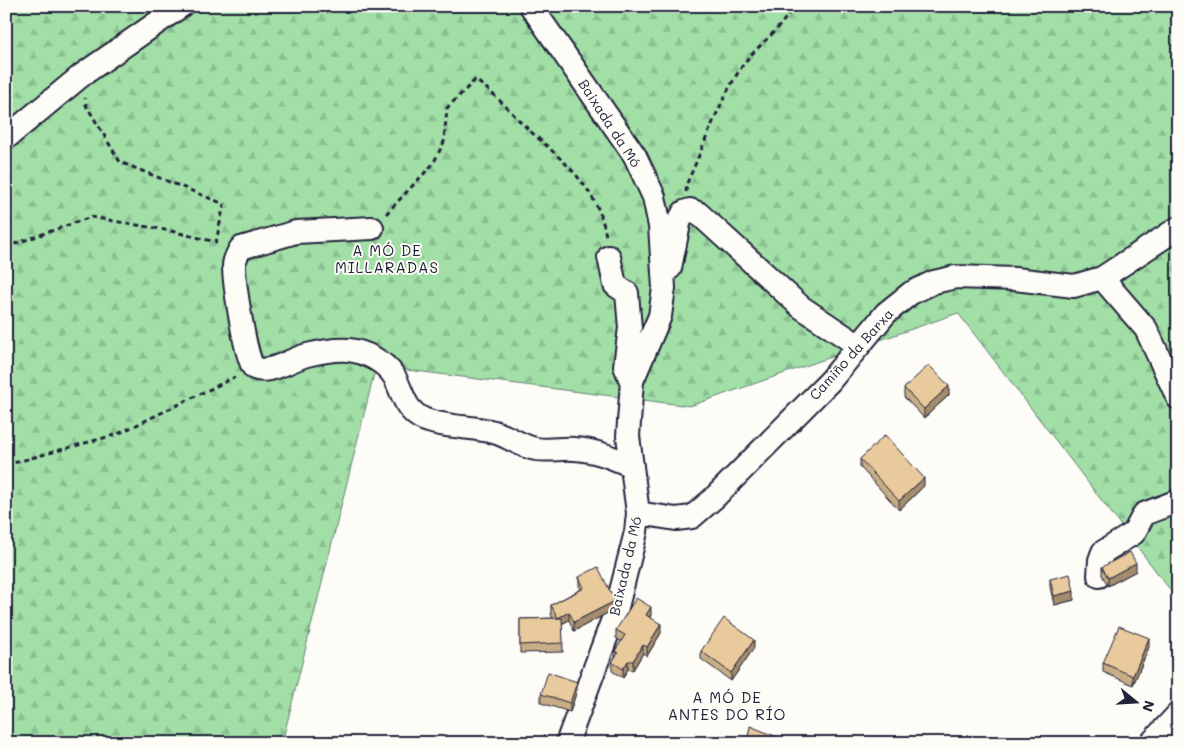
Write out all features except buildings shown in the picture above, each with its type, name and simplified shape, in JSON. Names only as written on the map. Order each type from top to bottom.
[{"type":"street","points":[[6,138],[82,75],[180,6]]},
{"type":"street","name":"Baixada da Mó","points":[[531,6],[635,156],[654,197],[660,226],[664,288],[660,316],[632,381],[628,436],[638,513],[636,532],[616,611],[567,743]]},
{"type":"street","points":[[664,288],[672,264],[680,219],[684,212],[690,210],[698,213],[801,307],[859,346]]},
{"type":"street","points":[[372,228],[296,232],[241,248],[234,265],[248,361],[254,368],[266,370],[309,354],[348,350],[367,354],[382,363],[394,376],[404,401],[413,413],[424,419],[443,425],[495,432],[536,449],[576,449],[602,453],[632,466]]},
{"type":"street","name":"Camiño da Barxa","points":[[638,513],[676,519],[692,517],[714,498],[830,381],[886,313],[911,293],[934,282],[956,277],[1015,278],[1074,286],[1102,278],[1178,228]]},
{"type":"street","points":[[609,257],[615,285],[627,293],[630,328],[625,366],[632,381]]},
{"type":"street","points":[[1102,278],[1146,328],[1178,398]]},
{"type":"street","points":[[1099,576],[1100,560],[1104,552],[1134,533],[1144,514],[1178,501]]},
{"type":"street","points":[[1151,743],[1178,714]]},
{"type":"path","points":[[684,212],[687,184],[732,81],[744,62],[785,18],[792,6]]},
{"type":"path","points":[[6,248],[91,217],[171,231],[216,242],[224,204],[120,162],[86,105],[82,75]]},
{"type":"path","points":[[372,228],[434,164],[444,142],[447,108],[475,80],[492,91],[528,129],[563,159],[587,185],[604,221],[609,257]]},
{"type":"path","points":[[6,465],[118,434],[254,368]]},
{"type":"green space","points":[[6,6],[1178,6],[1178,600],[958,313],[690,406],[376,366],[282,743],[6,743]]},
{"type":"district","name":"A MÓ DE MILLARADAS","points":[[387,258]]},
{"type":"district","name":"A MÓ DE ANTES DO RÍO","points":[[727,706]]}]
